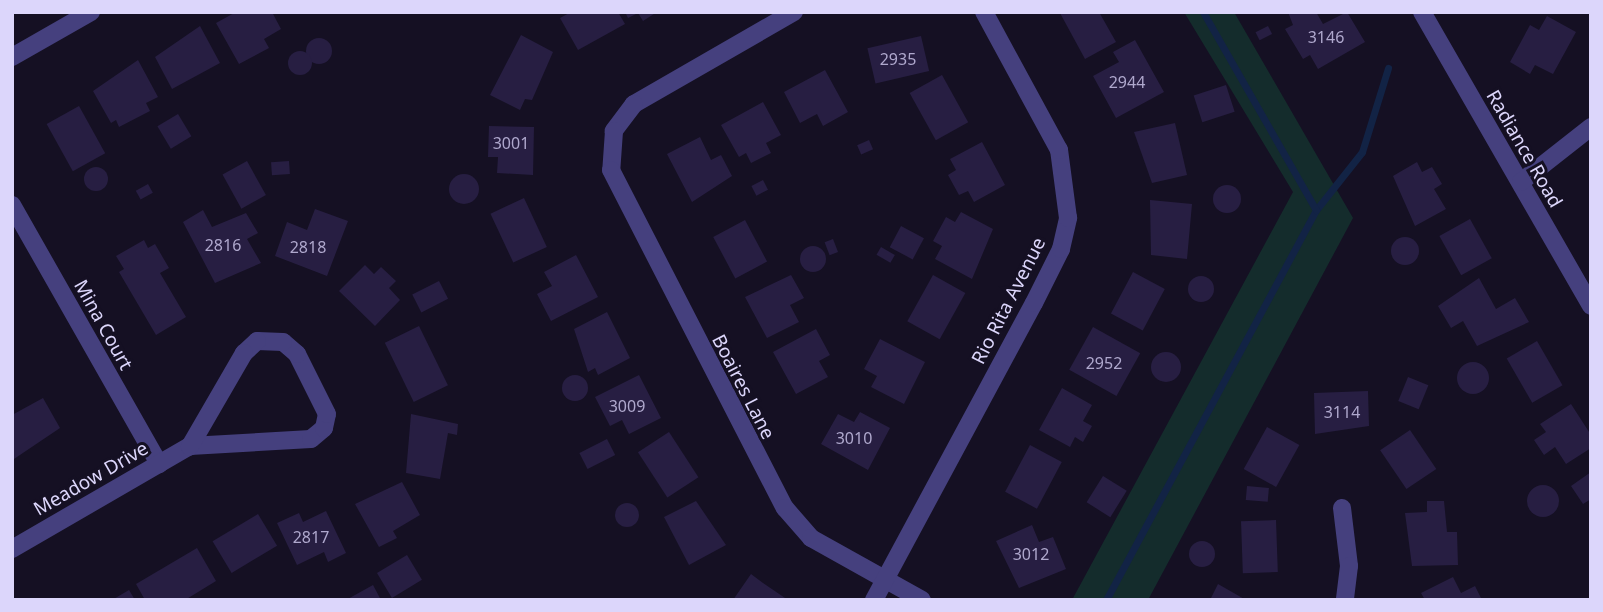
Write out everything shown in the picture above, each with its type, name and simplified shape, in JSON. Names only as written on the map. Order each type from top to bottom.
[{"type":"street","points":[[12,57],[91,12]]},
{"type":"street","name":"Boaires Lane","points":[[793,12],[642,99],[614,131],[610,158],[615,186],[773,489],[811,538],[922,600]]},
{"type":"street","name":"Rio Rita Avenue","points":[[874,600],[1034,303],[1061,249],[1068,218],[1059,150],[985,12]]},
{"type":"street","name":"Radiance Road","points":[[1422,12],[1591,306]]},
{"type":"street","points":[[1521,182],[1591,127]]},
{"type":"street","name":"Mina Court","points":[[12,205],[159,464]]},
{"type":"street","name":"Meadow Drive","points":[[12,549],[190,446],[293,443],[324,428],[322,398],[297,354],[276,340],[257,341],[244,353],[190,446]]},
{"type":"street","points":[[1342,508],[1349,566],[1345,600]]},
{"type":"green space","points":[[1184,12],[1234,12],[1353,218],[1148,600],[1072,600],[1293,192]]},
{"type":"building","points":[[236,12],[272,12],[281,29],[264,39],[269,48],[239,64],[216,23]]},
{"type":"building","points":[[571,12],[618,12],[625,24],[578,50],[560,18]]},
{"type":"building","points":[[625,12],[657,12],[643,21],[638,13],[628,18]]},
{"type":"building","points":[[1099,12],[1116,42],[1085,59],[1060,13]]},
{"type":"building","points":[[1288,12],[1316,12],[1323,24],[1347,12],[1365,42],[1318,69],[1310,55],[1303,59],[1285,29],[1293,25]]},
{"type":"building","points":[[1547,16],[1576,32],[1553,74],[1535,65],[1530,74],[1510,62],[1530,25],[1539,30]]},
{"type":"building","points":[[200,26],[220,63],[172,89],[155,57]]},
{"type":"building","points":[[1268,26],[1272,34],[1260,40],[1256,32]]},
{"type":"building","points":[[521,35],[553,52],[532,100],[525,99],[520,110],[490,95]]},
{"type":"building","points":[[921,36],[929,71],[876,83],[867,48]]},
{"type":"building","points":[[319,38],[328,42],[332,51],[328,60],[319,64],[310,60],[306,51],[310,42]]},
{"type":"building","points":[[1135,40],[1164,92],[1116,118],[1093,76],[1119,62],[1113,52]]},
{"type":"building","points":[[300,51],[309,54],[312,63],[309,72],[300,75],[291,72],[288,63],[291,54]]},
{"type":"building","points":[[138,60],[158,97],[146,103],[150,111],[119,127],[116,120],[111,123],[93,91]]},
{"type":"building","points":[[825,70],[848,112],[823,126],[817,114],[800,123],[784,92]]},
{"type":"building","points":[[942,75],[968,122],[936,140],[910,93]]},
{"type":"building","points":[[1226,85],[1235,112],[1202,122],[1194,96]]},
{"type":"building","points":[[763,102],[781,135],[766,143],[771,153],[751,163],[746,153],[739,157],[721,125]]},
{"type":"building","points":[[79,106],[105,153],[73,171],[47,124]]},
{"type":"building","points":[[178,114],[191,136],[171,149],[157,126]]},
{"type":"building","points":[[1175,123],[1187,175],[1152,183],[1134,132]]},
{"type":"building","points":[[489,126],[534,127],[533,175],[497,173],[498,157],[488,157]]},
{"type":"building","points":[[700,137],[711,160],[721,155],[732,176],[692,202],[667,154]]},
{"type":"building","points":[[869,140],[873,149],[861,154],[857,145]]},
{"type":"building","points":[[982,142],[1005,185],[974,202],[968,191],[959,195],[948,175],[956,170],[950,159]]},
{"type":"building","points":[[247,161],[266,195],[241,209],[223,175]]},
{"type":"building","points":[[289,161],[290,174],[272,175],[271,162]]},
{"type":"building","points":[[1417,162],[1422,172],[1432,167],[1442,184],[1434,189],[1446,209],[1415,226],[1393,176]]},
{"type":"building","points":[[96,167],[105,170],[108,179],[105,188],[96,191],[87,188],[84,179],[87,170]]},
{"type":"building","points":[[464,174],[470,175],[478,183],[478,195],[470,203],[464,204],[458,203],[450,195],[449,189],[450,183],[458,175]]},
{"type":"building","points":[[763,180],[768,190],[756,196],[751,186]]},
{"type":"building","points":[[148,184],[153,193],[141,200],[136,191]]},
{"type":"building","points":[[1227,185],[1237,189],[1241,199],[1237,209],[1227,213],[1217,209],[1213,199],[1217,189]]},
{"type":"building","points":[[524,198],[547,247],[513,263],[490,214]]},
{"type":"building","points":[[1150,200],[1192,204],[1187,259],[1151,255]]},
{"type":"building","points":[[315,209],[348,221],[327,276],[275,256],[287,222],[307,230]]},
{"type":"building","points":[[203,210],[212,227],[246,213],[258,233],[247,239],[261,263],[215,283],[183,222]]},
{"type":"building","points":[[961,212],[993,229],[972,279],[935,259],[942,246],[933,241],[946,217],[955,222]]},
{"type":"building","points":[[1470,219],[1492,258],[1461,275],[1439,236]]},
{"type":"building","points":[[745,220],[767,261],[735,278],[713,237]]},
{"type":"building","points":[[901,226],[924,238],[913,259],[890,247]]},
{"type":"building","points":[[1405,237],[1415,241],[1419,251],[1415,261],[1405,265],[1395,261],[1391,251],[1395,241]]},
{"type":"building","points":[[833,239],[838,252],[830,255],[825,242]]},
{"type":"building","points":[[144,240],[148,248],[155,244],[169,268],[160,273],[186,317],[156,335],[119,272],[124,269],[116,256]]},
{"type":"building","points":[[813,246],[822,250],[826,259],[822,268],[813,272],[804,268],[800,259],[804,250]]},
{"type":"building","points":[[881,247],[895,255],[890,263],[876,255]]},
{"type":"building","points":[[576,255],[598,297],[551,321],[537,294],[552,286],[544,272]]},
{"type":"building","points":[[365,265],[374,274],[381,267],[396,281],[389,288],[400,300],[375,326],[339,291]]},
{"type":"building","points":[[1133,272],[1165,289],[1143,330],[1111,313]]},
{"type":"building","points":[[791,275],[804,298],[790,305],[799,322],[767,338],[745,297]]},
{"type":"building","points":[[933,275],[965,293],[940,339],[907,321]]},
{"type":"building","points":[[1201,276],[1210,280],[1214,289],[1210,298],[1201,302],[1192,298],[1188,289],[1192,280]]},
{"type":"building","points":[[1479,278],[1496,309],[1515,298],[1529,322],[1477,346],[1463,321],[1451,328],[1438,306]]},
{"type":"building","points":[[439,281],[448,299],[421,312],[412,295]]},
{"type":"building","points":[[607,312],[630,358],[598,375],[595,368],[588,372],[574,329]]},
{"type":"building","points":[[419,326],[448,385],[414,402],[385,343]]},
{"type":"building","points":[[1093,327],[1140,353],[1116,396],[1069,370]]},
{"type":"building","points":[[816,329],[830,355],[819,361],[828,377],[796,394],[773,352]]},
{"type":"building","points":[[880,339],[925,362],[904,404],[871,387],[877,376],[864,369]]},
{"type":"building","points":[[1537,341],[1562,385],[1532,403],[1507,358]]},
{"type":"building","points":[[1166,352],[1177,356],[1181,367],[1177,378],[1166,382],[1155,378],[1151,367],[1155,356]]},
{"type":"building","points":[[1473,362],[1484,367],[1489,378],[1484,389],[1473,394],[1462,389],[1457,378],[1462,367]]},
{"type":"building","points":[[575,375],[584,379],[588,388],[584,397],[575,401],[566,397],[562,388],[566,379]]},
{"type":"building","points":[[639,375],[661,418],[629,434],[622,420],[610,426],[595,397]]},
{"type":"building","points":[[1408,377],[1428,385],[1419,409],[1398,401]]},
{"type":"building","points":[[1062,388],[1092,405],[1083,421],[1092,426],[1083,442],[1075,437],[1070,447],[1039,430]]},
{"type":"building","points":[[1368,391],[1369,426],[1315,434],[1314,393]]},
{"type":"building","points":[[43,398],[60,428],[14,459],[12,415]]},
{"type":"building","points":[[1571,404],[1591,435],[1591,448],[1566,464],[1555,447],[1544,455],[1534,440],[1546,432],[1540,424]]},
{"type":"building","points":[[860,412],[890,428],[868,470],[821,444],[838,414],[854,422]]},
{"type":"building","points":[[411,414],[458,424],[457,435],[448,433],[440,479],[406,473]]},
{"type":"building","points":[[1267,427],[1299,445],[1276,487],[1244,469]]},
{"type":"building","points":[[1410,430],[1436,469],[1406,489],[1380,450]]},
{"type":"building","points":[[669,432],[698,477],[667,497],[638,452]]},
{"type":"building","points":[[607,439],[615,455],[588,469],[579,453]]},
{"type":"building","points":[[1030,445],[1062,462],[1037,509],[1005,492]]},
{"type":"building","points":[[1591,472],[1591,499],[1583,504],[1571,486]]},
{"type":"building","points":[[1103,476],[1127,491],[1110,517],[1087,502]]},
{"type":"building","points":[[402,482],[420,515],[393,531],[397,538],[379,547],[355,504]]},
{"type":"building","points":[[1543,485],[1555,489],[1559,501],[1555,513],[1543,517],[1531,513],[1527,501],[1531,489]]},
{"type":"building","points":[[1247,486],[1269,488],[1268,502],[1246,500]]},
{"type":"building","points":[[696,501],[726,545],[689,565],[664,517]]},
{"type":"building","points":[[1427,501],[1444,501],[1447,532],[1457,532],[1458,565],[1412,566],[1405,513],[1427,512]]},
{"type":"building","points":[[627,503],[635,507],[639,515],[635,523],[627,527],[619,523],[615,515],[619,507]]},
{"type":"building","points":[[326,511],[346,553],[328,562],[324,552],[297,565],[277,523],[299,513],[303,522]]},
{"type":"building","points":[[258,514],[277,546],[232,573],[213,541]]},
{"type":"building","points":[[1276,520],[1278,572],[1243,573],[1241,521]]},
{"type":"building","points":[[1032,525],[1039,542],[1053,537],[1066,569],[1019,588],[996,541]]},
{"type":"building","points":[[1202,541],[1211,545],[1215,554],[1211,563],[1202,567],[1193,563],[1189,554],[1193,545]]},
{"type":"building","points":[[197,548],[216,581],[185,600],[145,600],[136,584]]},
{"type":"building","points":[[407,555],[422,580],[392,598],[377,573]]},
{"type":"building","points":[[751,574],[763,583],[788,600],[733,600]]},
{"type":"building","points":[[1453,577],[1461,593],[1475,586],[1482,600],[1425,600],[1421,593]]},
{"type":"building","points":[[1218,584],[1246,600],[1210,600]]},
{"type":"building","points":[[373,585],[381,600],[346,600]]},
{"type":"building","points":[[129,590],[135,600],[112,600]]},
{"type":"waterway","points":[[1106,600],[1316,210],[1203,12]]},
{"type":"waterway","points":[[1316,210],[1362,152],[1388,68]]}]
